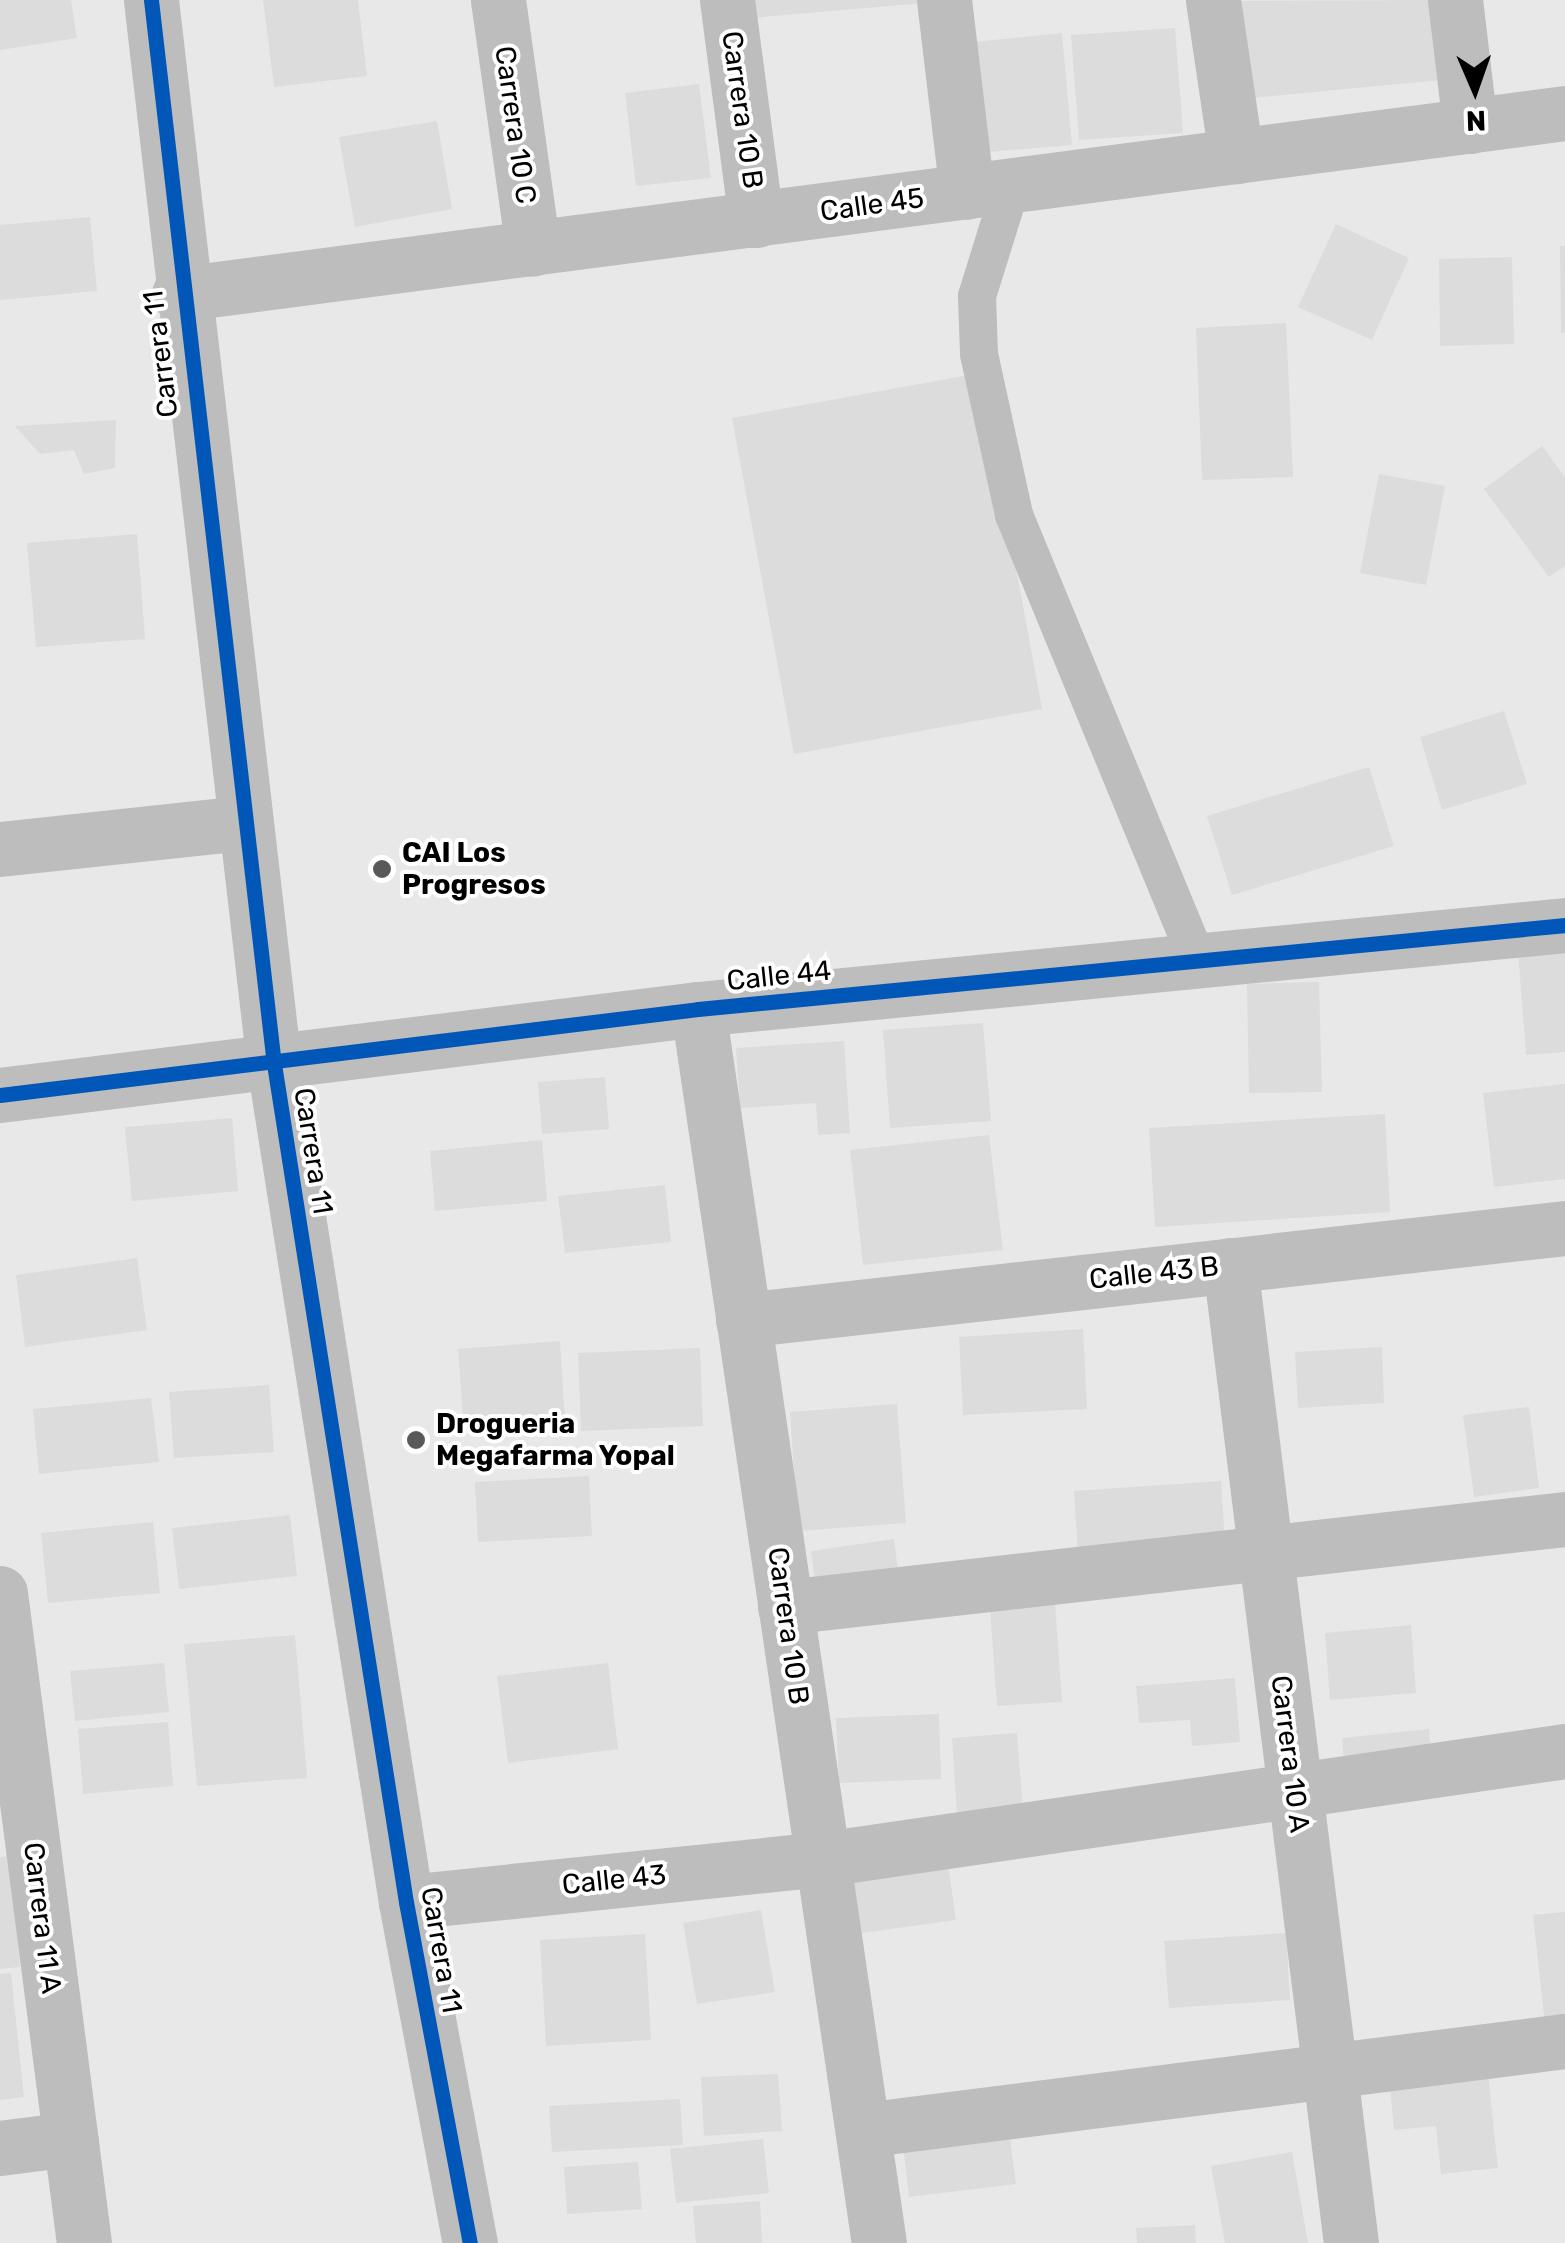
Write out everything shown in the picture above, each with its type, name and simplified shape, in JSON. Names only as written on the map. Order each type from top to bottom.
[{"type":"street","name":"Carrera 11","points":[[151,0],[179,294],[274,1064],[406,1902],[470,2243]]},
{"type":"street","name":"Carrera 10 C","points":[[498,0],[533,250]]},
{"type":"street","name":"Carrera 10 B","points":[[727,0],[756,220]]},
{"type":"street","points":[[944,0],[989,190]]},
{"type":"street","points":[[1213,0],[1236,156]]},
{"type":"street","points":[[1455,0],[1470,126]]},
{"type":"street","name":"Calle 45","points":[[179,294],[1565,113]]},
{"type":"street","points":[[0,849],[242,824]]},
{"type":"street","name":"Calle 44","points":[[0,1095],[698,1009],[1565,924]]},
{"type":"street","name":"Carrera 10 B","points":[[698,1009],[880,2243]]},
{"type":"street","name":"Calle 43 B","points":[[744,1320],[1565,1228]]},
{"type":"street","name":"Carrera 10 A","points":[[1230,1265],[1351,2243]]},
{"type":"street","points":[[785,1607],[1565,1519]]},
{"type":"street","name":"Carrera 11 A","points":[[0,1593],[14,1816],[84,2243]]},
{"type":"street","name":"Calle 43","points":[[406,1902],[823,1859],[1565,1750]]},
{"type":"street","points":[[863,2130],[1565,2041]]},
{"type":"street","points":[[0,2148],[70,2140]]},
{"type":"lane","points":[[989,190],[978,296],[980,354],[1014,515],[1198,961]]},
{"type":"shaded area","points":[[0,0],[1565,0],[1565,2243],[0,2243]]},
{"type":"building","points":[[0,0],[71,0],[77,38],[0,50]]},
{"type":"building","points":[[263,0],[358,0],[367,76],[274,87]]},
{"type":"building","points":[[738,0],[924,0],[924,3],[740,19]]},
{"type":"building","points":[[1432,0],[1441,80],[1252,98],[1241,1]]},
{"type":"building","points":[[1175,28],[1183,133],[1079,140],[1071,35]]},
{"type":"building","points":[[1062,33],[1072,145],[976,153],[965,43]]},
{"type":"building","points":[[699,84],[711,178],[636,186],[625,93]]},
{"type":"building","points":[[437,121],[452,209],[355,227],[339,137]]},
{"type":"building","points":[[90,217],[97,291],[0,300],[0,225]]},
{"type":"building","points":[[1336,224],[1409,258],[1372,340],[1298,307]]},
{"type":"building","points":[[1560,246],[1565,246],[1565,333],[1561,333]]},
{"type":"building","points":[[1512,257],[1514,344],[1440,346],[1439,259]]},
{"type":"building","points":[[1286,323],[1293,477],[1202,480],[1196,328]]},
{"type":"building","points":[[980,373],[1042,709],[794,754],[732,418]]},
{"type":"building","points":[[116,420],[115,468],[84,474],[74,450],[40,454],[15,426]]},
{"type":"building","points":[[1542,446],[1565,477],[1565,566],[1549,577],[1484,489]]},
{"type":"building","points":[[1379,474],[1445,486],[1426,585],[1360,573]]},
{"type":"building","points":[[137,534],[145,639],[36,647],[27,543]]},
{"type":"building","points":[[1504,711],[1527,784],[1442,810],[1420,737]]},
{"type":"building","points":[[1369,767],[1394,846],[1232,895],[1207,816]]},
{"type":"building","points":[[1565,947],[1565,1052],[1526,1055],[1518,951]]},
{"type":"building","points":[[1319,982],[1322,1092],[1249,1093],[1247,984]]},
{"type":"building","points":[[983,1023],[991,1121],[890,1128],[883,1030]]},
{"type":"building","points":[[844,1041],[850,1133],[818,1135],[816,1103],[740,1108],[736,1048]]},
{"type":"building","points":[[605,1077],[609,1129],[542,1134],[538,1082]]},
{"type":"building","points":[[1565,1084],[1565,1179],[1494,1187],[1483,1093]]},
{"type":"building","points":[[1385,1114],[1390,1212],[1155,1227],[1149,1128]]},
{"type":"building","points":[[232,1118],[238,1191],[132,1201],[125,1127]]},
{"type":"building","points":[[989,1135],[1003,1250],[863,1265],[850,1150]]},
{"type":"building","points":[[542,1140],[547,1201],[435,1211],[430,1151]]},
{"type":"building","points":[[665,1185],[671,1242],[565,1253],[558,1196]]},
{"type":"building","points":[[137,1258],[147,1330],[25,1347],[16,1275]]},
{"type":"building","points":[[1083,1329],[1087,1409],[963,1415],[959,1337]]},
{"type":"building","points":[[560,1341],[565,1421],[464,1429],[458,1349]]},
{"type":"building","points":[[1382,1347],[1384,1403],[1298,1408],[1295,1352]]},
{"type":"building","points":[[700,1348],[703,1426],[581,1431],[578,1353]]},
{"type":"building","points":[[269,1385],[274,1452],[174,1458],[169,1392]]},
{"type":"building","points":[[151,1398],[159,1462],[39,1474],[33,1409]]},
{"type":"building","points":[[897,1404],[906,1523],[798,1531],[790,1412]]},
{"type":"building","points":[[1529,1407],[1539,1488],[1474,1497],[1463,1415]]},
{"type":"building","points":[[589,1476],[592,1536],[478,1542],[475,1482]]},
{"type":"building","points":[[1221,1481],[1225,1544],[1078,1554],[1074,1491]]},
{"type":"building","points":[[290,1515],[297,1576],[179,1589],[172,1528]]},
{"type":"building","points":[[153,1522],[160,1593],[48,1603],[41,1533]]},
{"type":"building","points":[[894,1539],[899,1578],[816,1590],[811,1551]]},
{"type":"building","points":[[1054,1589],[1062,1702],[997,1706],[989,1595]]},
{"type":"building","points":[[1411,1625],[1416,1693],[1330,1700],[1325,1633]]},
{"type":"building","points":[[295,1635],[307,1778],[197,1786],[184,1644]]},
{"type":"building","points":[[164,1663],[169,1712],[75,1721],[70,1671]]},
{"type":"building","points":[[608,1663],[618,1749],[508,1763],[497,1676]]},
{"type":"building","points":[[1235,1678],[1240,1742],[1192,1746],[1190,1720],[1139,1723],[1136,1686]]},
{"type":"building","points":[[939,1714],[941,1779],[839,1783],[836,1718]]},
{"type":"building","points":[[168,1722],[173,1786],[83,1794],[78,1729]]},
{"type":"building","points":[[1429,1729],[1432,1771],[1346,1779],[1342,1738]]},
{"type":"building","points":[[1017,1733],[1024,1824],[958,1829],[952,1738]]},
{"type":"building","points":[[10,1856],[20,1967],[0,1969],[0,1857]]},
{"type":"building","points":[[948,1864],[956,1920],[855,1934],[847,1878]]},
{"type":"building","points":[[761,1910],[775,1992],[697,2004],[683,1923]]},
{"type":"building","points":[[1565,1912],[1565,2022],[1545,2025],[1533,1915]]},
{"type":"building","points":[[1286,1933],[1290,2000],[1169,2008],[1164,1941]]},
{"type":"building","points":[[645,1934],[651,2040],[546,2046],[540,1940]]},
{"type":"building","points":[[11,1973],[24,2097],[0,2100],[0,1974]]},
{"type":"building","points":[[1486,2056],[1498,2168],[1441,2174],[1436,2126],[1394,2130],[1388,2067]]},
{"type":"building","points":[[778,2074],[782,2131],[704,2136],[701,2077]]},
{"type":"building","points":[[680,2099],[683,2145],[552,2152],[549,2106]]},
{"type":"building","points":[[1008,2123],[1016,2184],[909,2197],[902,2136]]},
{"type":"building","points":[[763,2139],[769,2193],[676,2203],[670,2149]]},
{"type":"building","points":[[1292,2152],[1308,2243],[1225,2243],[1211,2166]]},
{"type":"building","points":[[638,2162],[642,2209],[567,2214],[564,2167]]},
{"type":"building","points":[[760,2201],[762,2243],[696,2243],[693,2206]]},
{"type":"building","points":[[1195,2225],[1196,2243],[1137,2243],[1136,2228]]},
{"type":"cycle path","points":[[151,0],[274,1064],[406,1902],[470,2243]]},
{"type":"cycle path","points":[[0,1095],[698,1009],[1565,925]]},
{"type":"place","name":"CAI Los Progresos","points":[[382,869]]},
{"type":"place","name":"Drogueria Megafarma Yopal","points":[[416,1440]]}]
